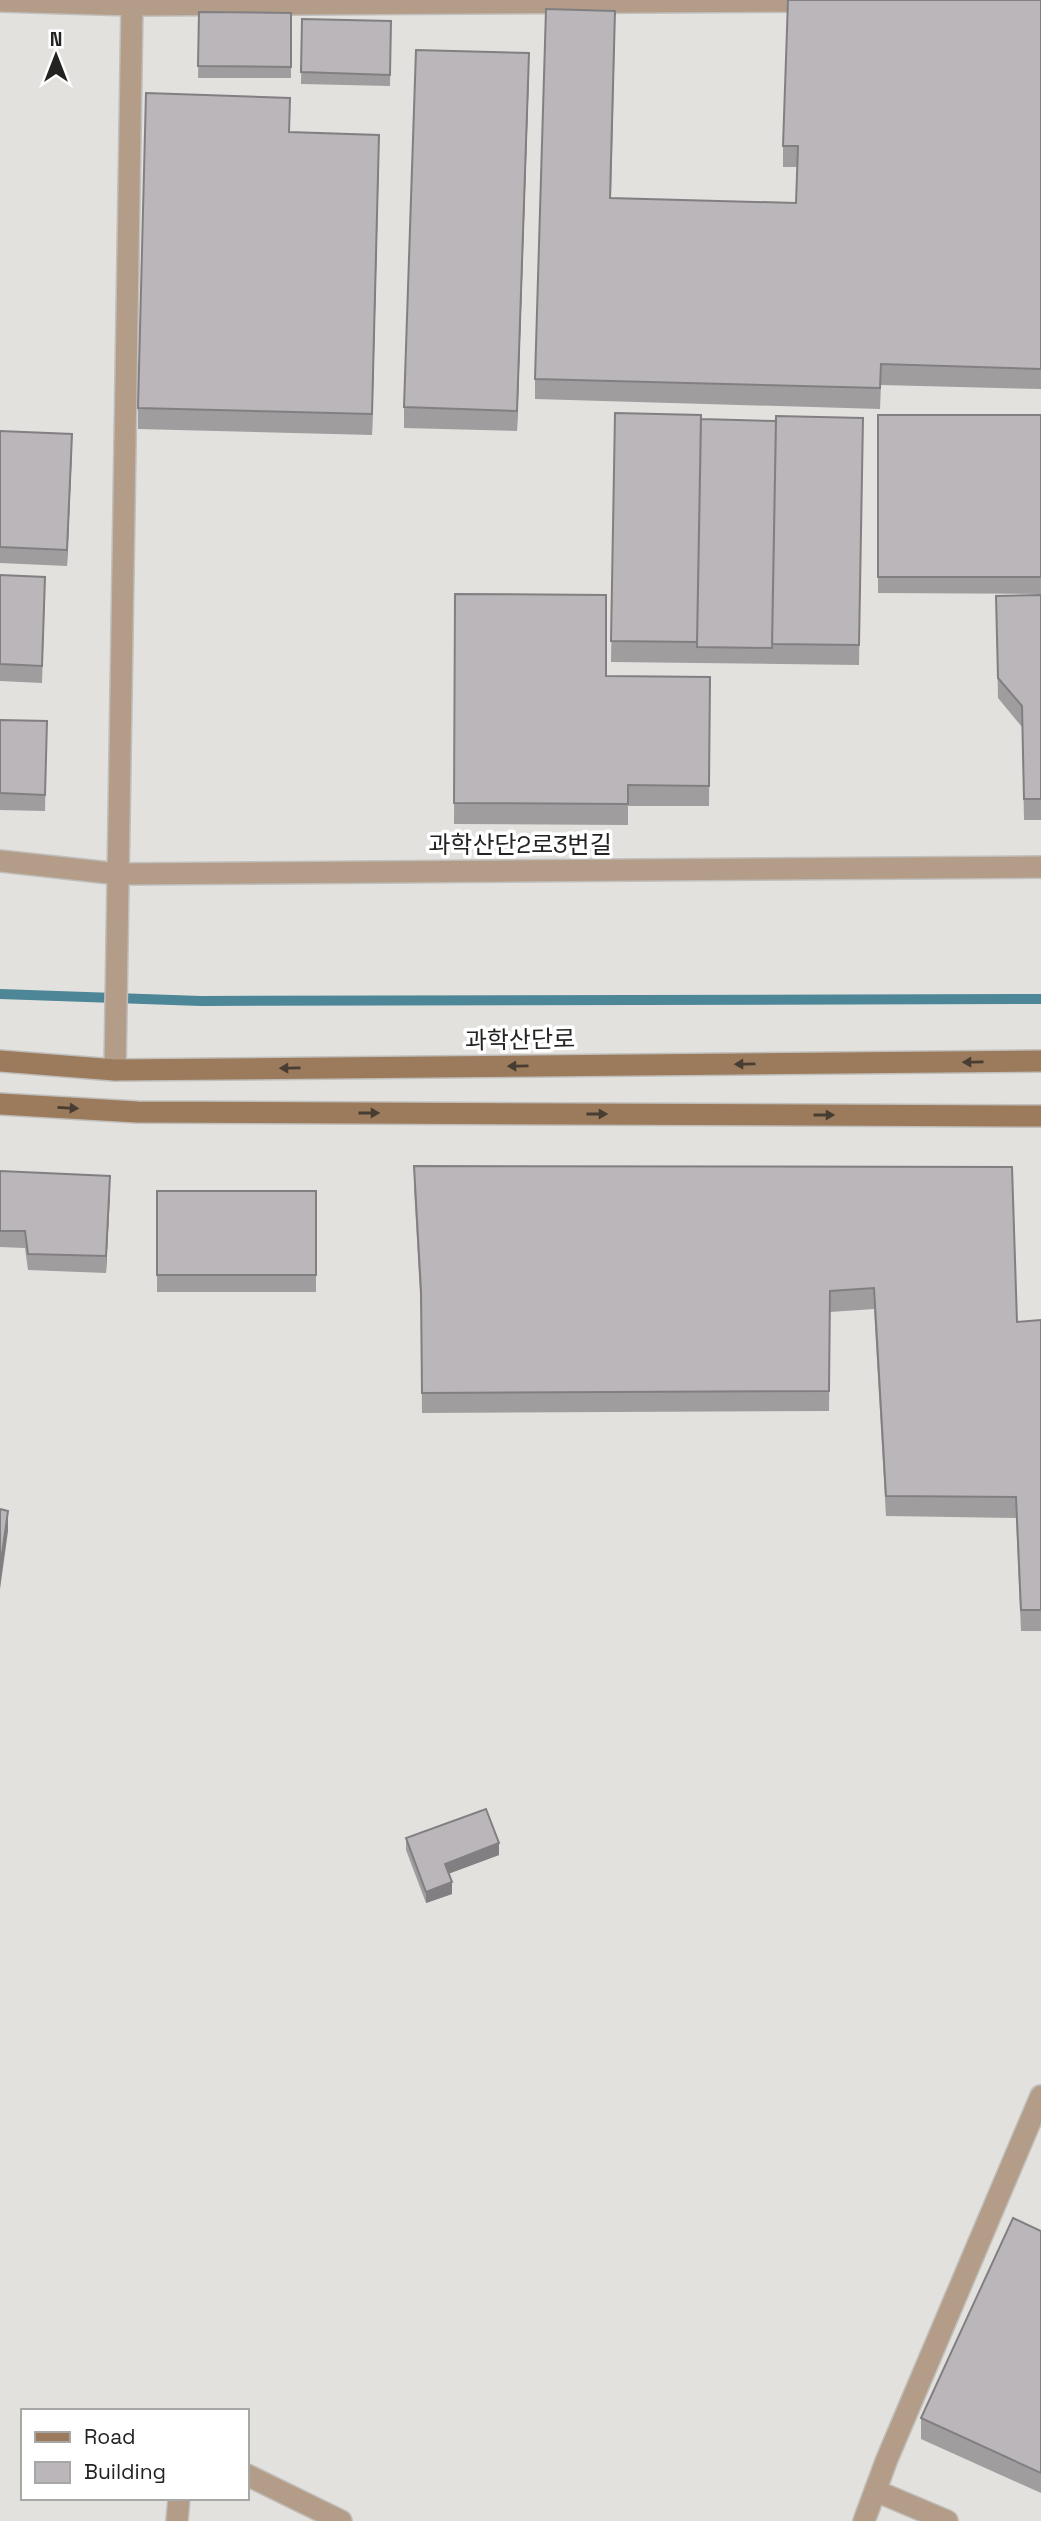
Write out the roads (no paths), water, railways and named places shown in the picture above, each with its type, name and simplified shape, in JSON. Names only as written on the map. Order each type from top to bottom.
[{"type":"main road","name":"과학산단로","points":[[0,1061],[116,1070],[1041,1061]]},
{"type":"main road","points":[[0,1104],[151,1112],[1041,1116]]},
{"type":"street","points":[[0,1],[132,5],[839,1]]},
{"type":"street","points":[[116,1070],[132,5]]},
{"type":"street","name":"과학산단2로3번길","points":[[0,861],[118,874],[1041,867]]},
{"type":"street","points":[[864,2521],[1041,2096]]},
{"type":"street","points":[[248,2475],[341,2521]]},
{"type":"street","points":[[876,2491],[947,2521]]},
{"type":"street","points":[[177,2521],[179,2500]]},
{"type":"waterway","points":[[0,994],[201,1001],[1041,999]]}]
